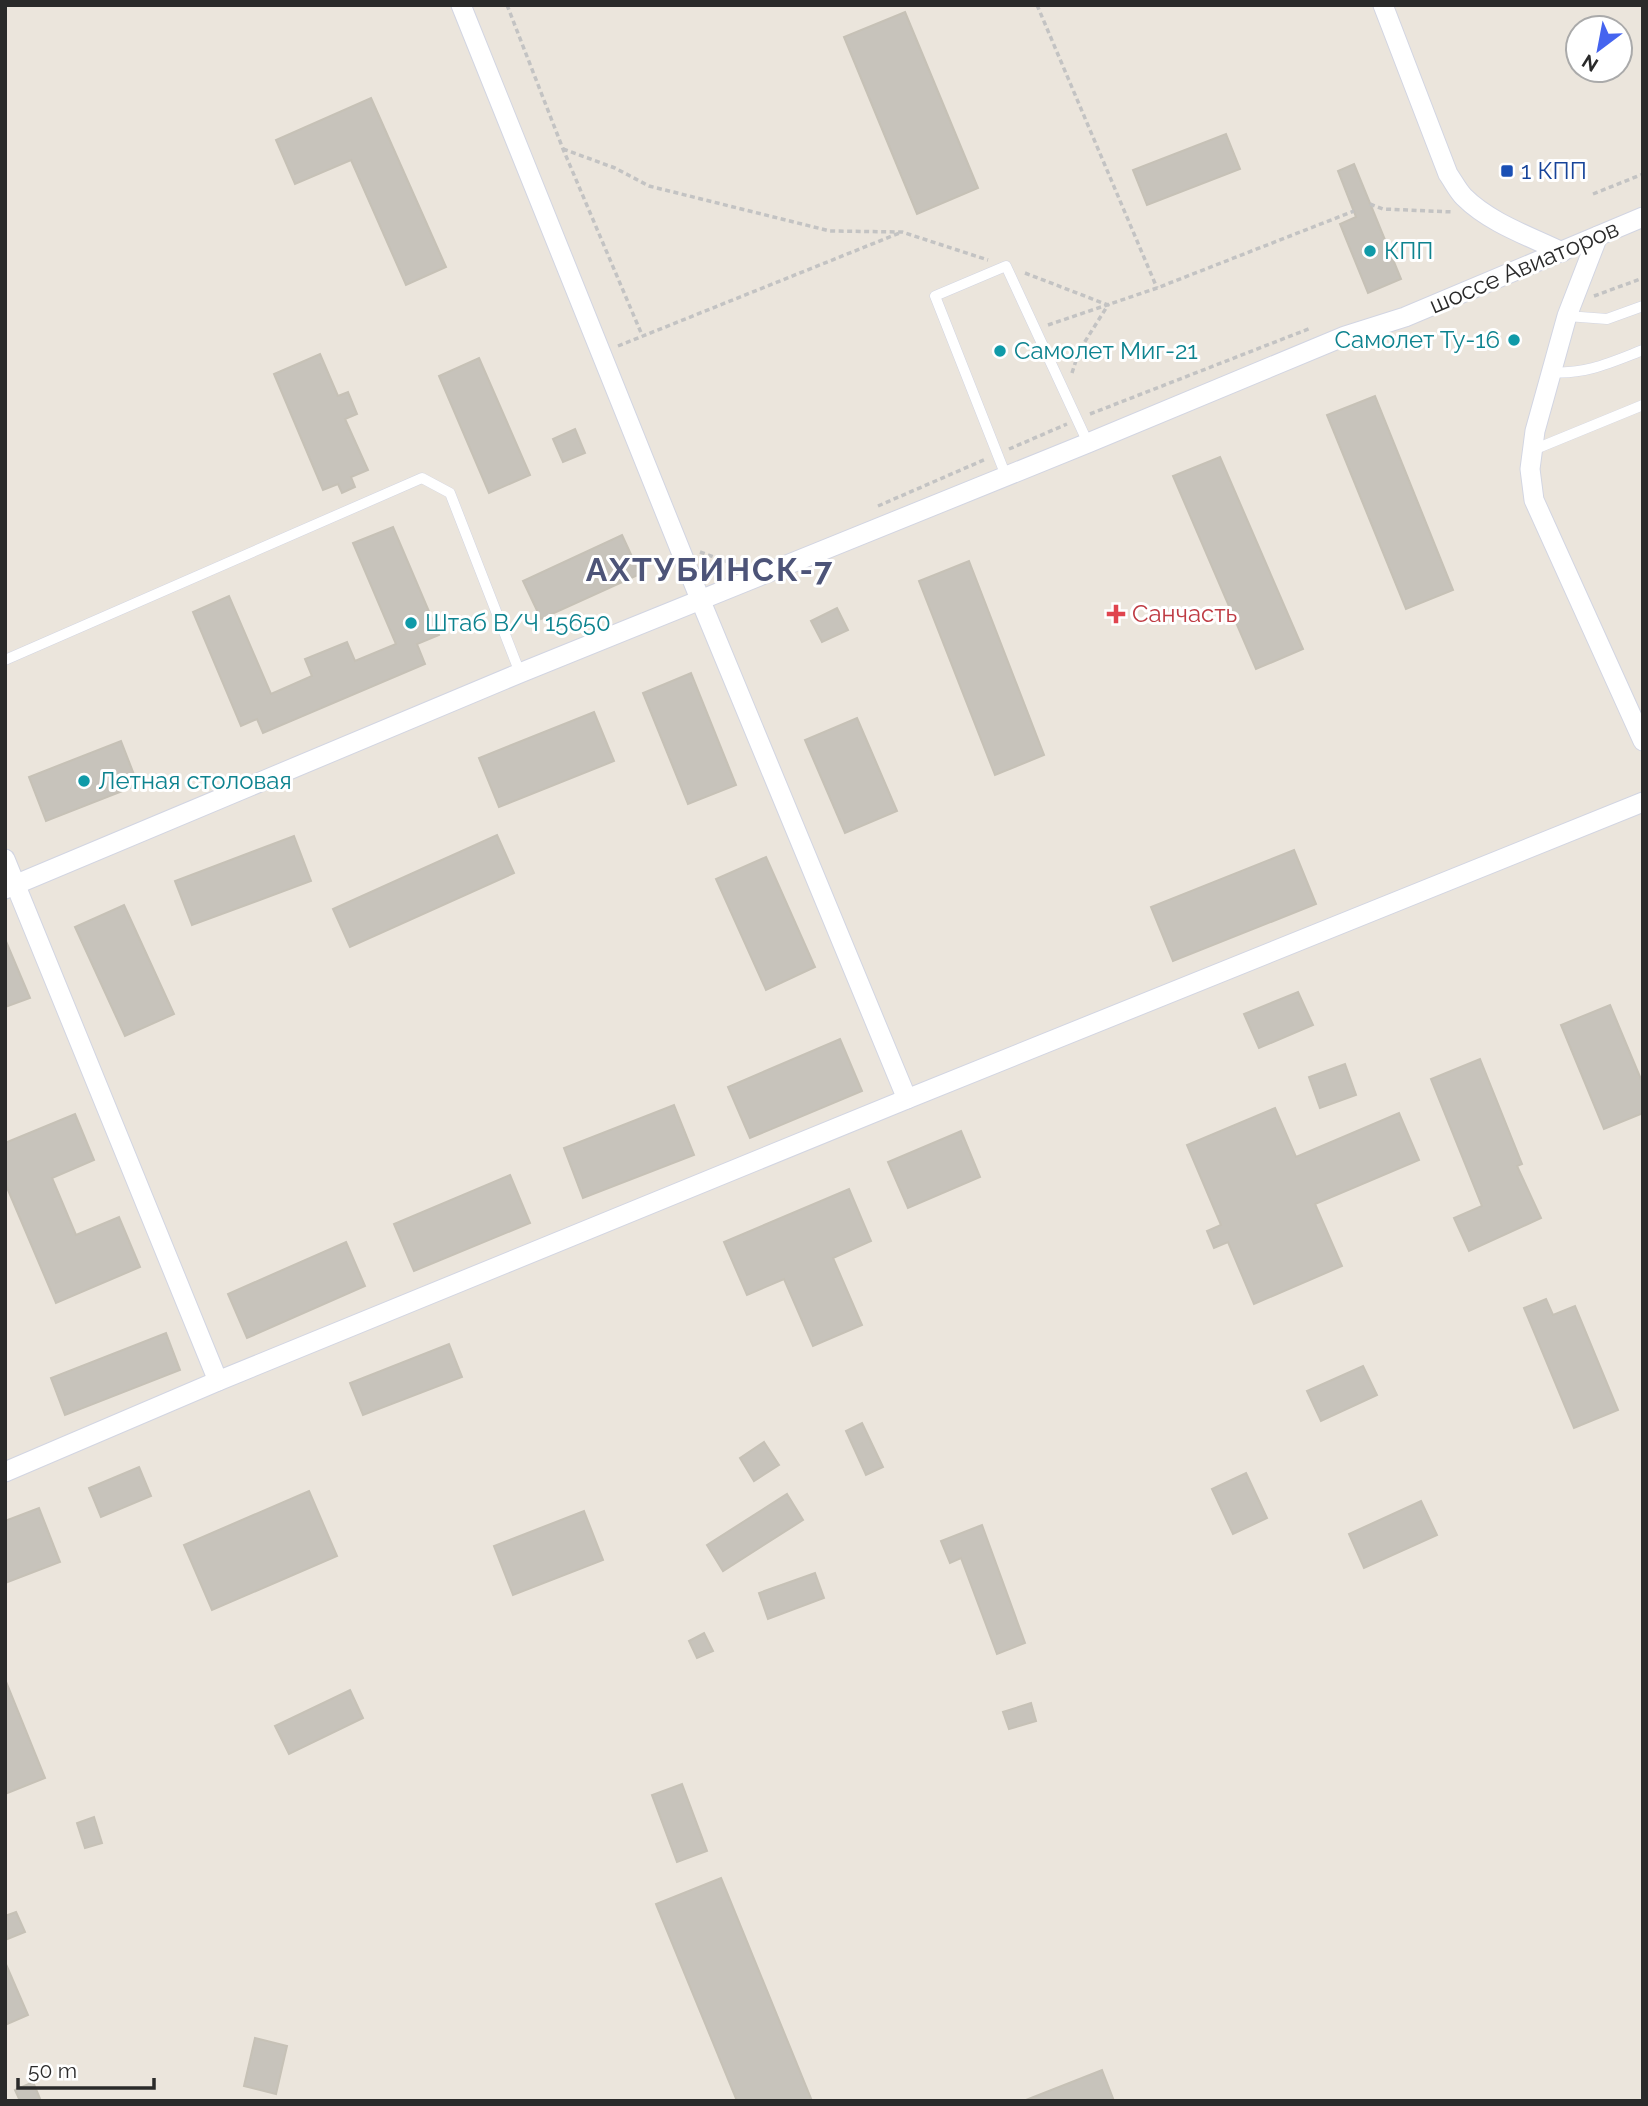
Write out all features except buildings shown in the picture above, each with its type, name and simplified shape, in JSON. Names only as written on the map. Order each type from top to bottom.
[{"type":"street","points":[[461,5],[700,599],[907,1099]]},
{"type":"street","points":[[1383,5],[1448,174],[1463,196],[1484,213],[1562,252]]},
{"type":"street","name":"шоссе Авиаторов","points":[[11,887],[700,599],[1345,336],[1405,317],[1643,217]]},
{"type":"street","points":[[1598,236],[1567,316],[1535,431],[1530,469],[1534,500],[1643,741]]},
{"type":"street","points":[[5,1472],[218,1381],[907,1099],[1643,802]]},
{"type":"street","points":[[5,859],[11,887],[218,1381]]},
{"type":"lane","points":[[1006,476],[935,296],[1006,266],[1088,443]]},
{"type":"lane","points":[[1567,316],[1607,319],[1643,306]]},
{"type":"lane","points":[[1551,372],[1590,370],[1643,350]]},
{"type":"lane","points":[[1532,450],[1643,405]]},
{"type":"lane","points":[[5,660],[422,478],[450,493],[520,673]]},
{"type":"path","points":[[507,5],[563,149],[642,335]]},
{"type":"path","points":[[1037,5],[1157,288]]},
{"type":"path","points":[[563,149],[615,167],[649,186],[830,231],[902,232],[1006,266],[1108,305]]},
{"type":"path","points":[[1594,194],[1643,174]]},
{"type":"path","points":[[1370,204],[1383,209],[1484,213]]},
{"type":"path","points":[[1037,329],[1157,288],[1354,211]]},
{"type":"path","points":[[613,348],[902,232]]},
{"type":"path","points":[[1065,392],[1079,351],[1108,305]]},
{"type":"path","points":[[875,507],[1078,419],[1312,327]]},
{"type":"path","points":[[698,552],[740,566]]},
{"type":"place","name":"1 КПП","points":[[1507,171]]},
{"type":"place","name":"КПП","points":[[1370,251]]},
{"type":"place","name":"Самолет Ту-16","points":[[1514,340]]},
{"type":"place","name":"Самолет Миг-21","points":[[1000,351]]},
{"type":"place","name":"Санчасть","points":[[1116,614]]},
{"type":"place","name":"Штаб В/Ч 15650","points":[[411,623]]},
{"type":"place","name":"Летная столовая","points":[[84,781]]},
{"type":"district","name":"АХТУБИНСК-7","points":[[710,570]]}]
